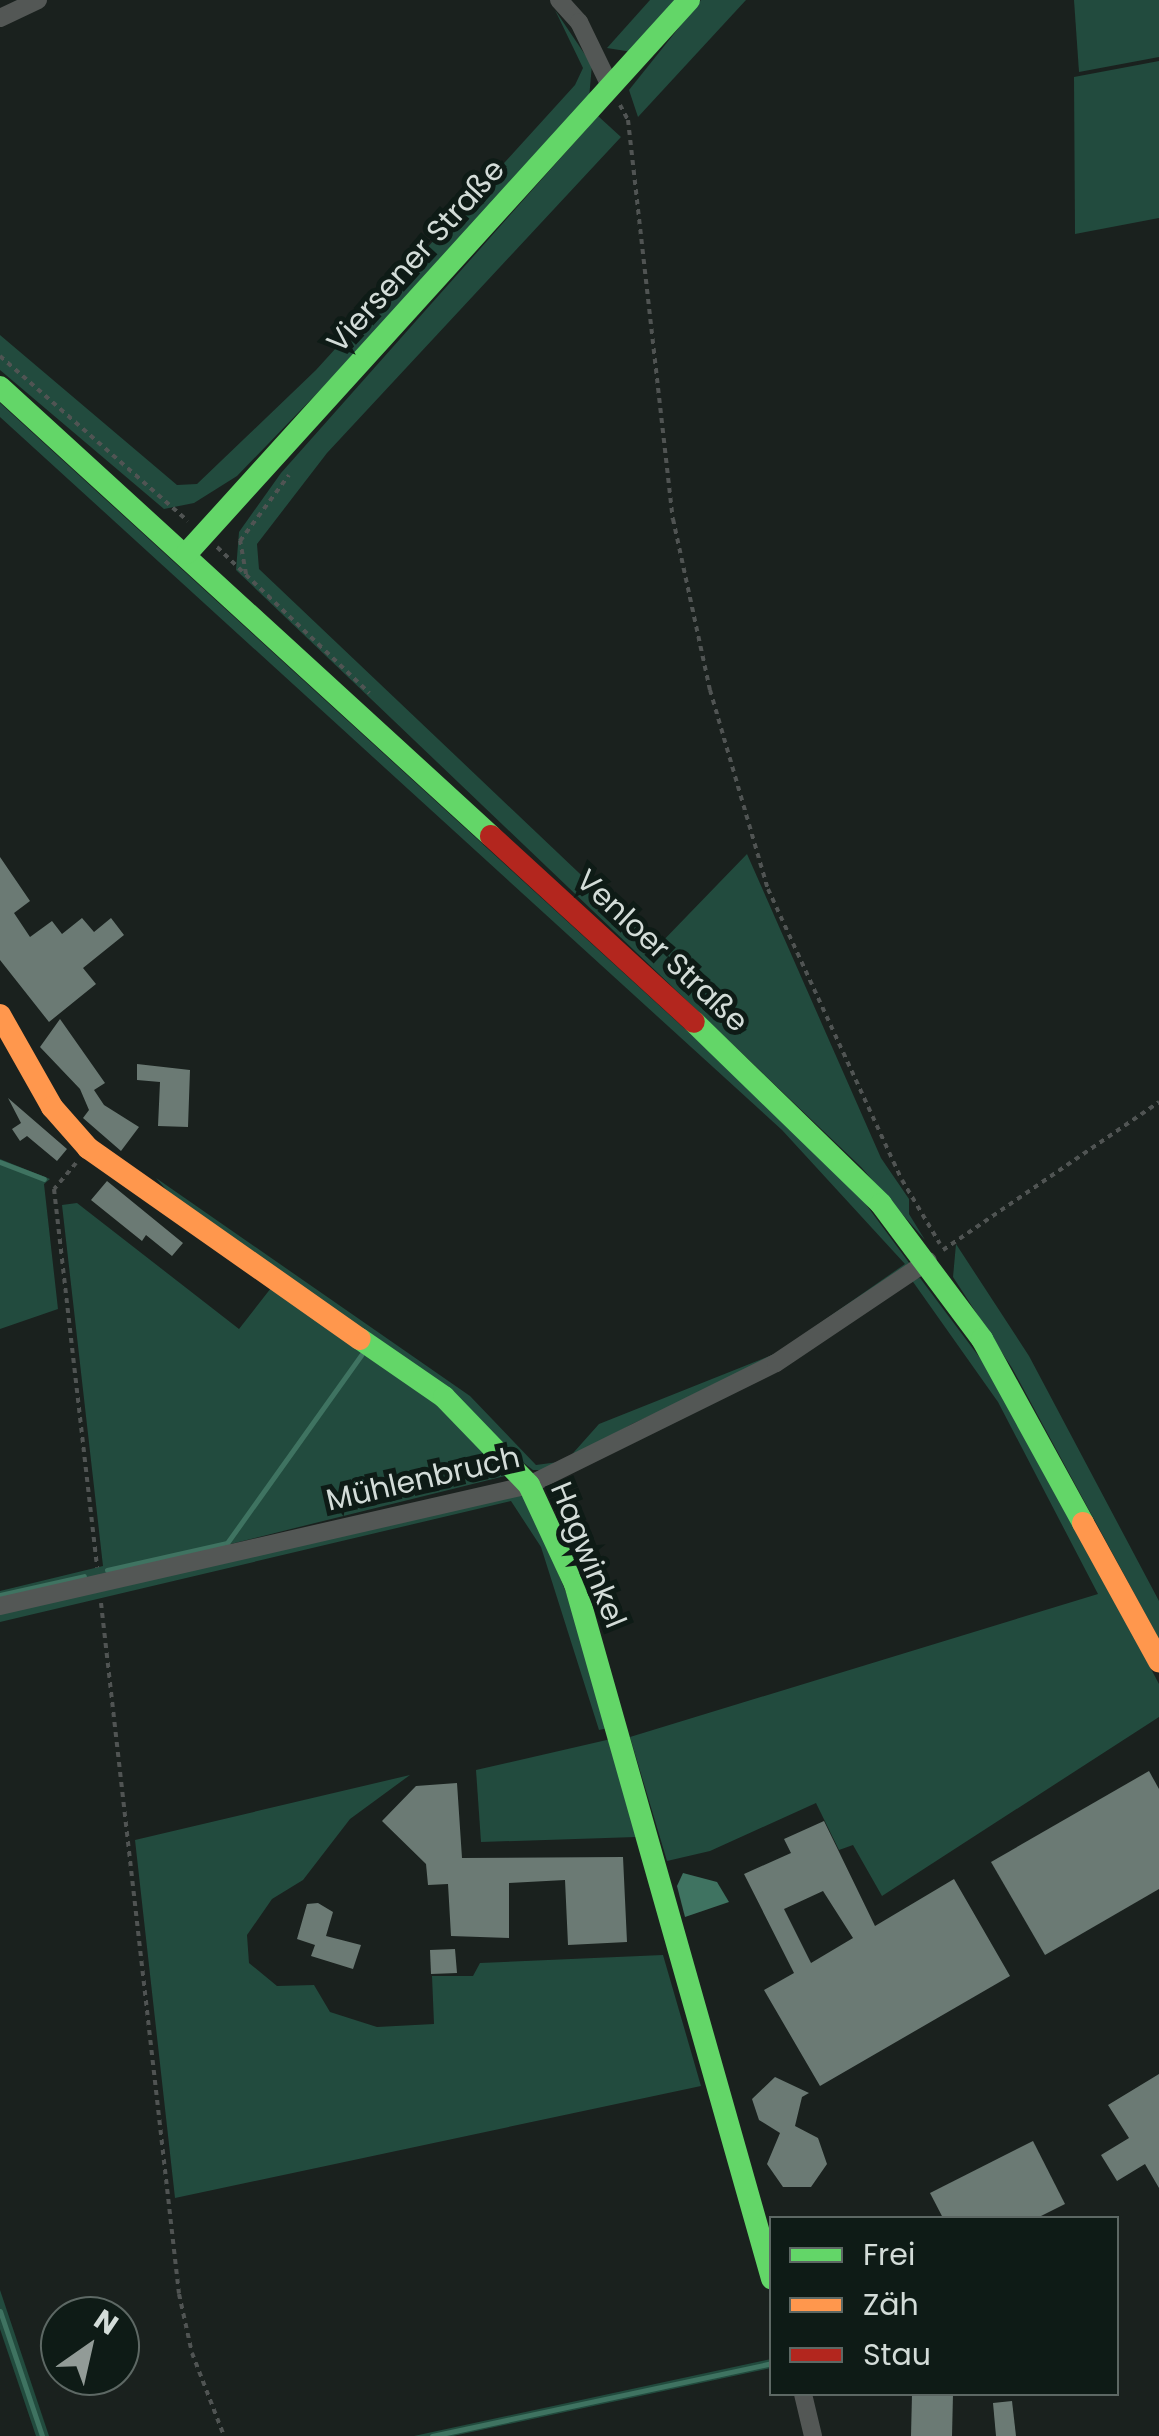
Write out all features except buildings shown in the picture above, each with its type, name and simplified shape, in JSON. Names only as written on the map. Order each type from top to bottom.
[{"type":"street","points":[[0,18],[38,0]]},
{"type":"street","points":[[559,0],[579,22],[611,88]]},
{"type":"street","name":"Viersener Straße","points":[[187,553],[690,0]]},
{"type":"street","name":"Venloer Straße","points":[[0,387],[187,553],[782,1102],[936,1255],[1159,1661]]},
{"type":"street","name":"Hagwinkel","points":[[0,1015],[52,1107],[88,1148],[444,1397],[529,1485],[575,1584],[769,2268]]},
{"type":"street","name":"Mühlenbruch","points":[[0,1606],[529,1485],[776,1363],[936,1255]]},
{"type":"street","points":[[803,2396],[813,2436]]},
{"type":"path","points":[[611,88],[628,120],[673,519],[710,690],[768,890],[936,1255],[1159,1102]]},
{"type":"path","points":[[0,356],[246,574]]},
{"type":"path","points":[[88,1148],[54,1189],[181,2306],[224,2436]]},
{"type":"shaded area","points":[[650,0],[676,0],[632,52],[607,48]]},
{"type":"shaded area","points":[[701,0],[746,0],[638,117],[629,90]]},
{"type":"shaded area","points":[[1074,0],[1159,0],[1159,57],[1079,72]]},
{"type":"shaded area","points":[[555,10],[592,65],[589,98],[439,267],[237,476],[194,503],[164,509],[0,370],[0,335],[177,485],[197,484],[316,370],[575,85],[583,68]]},
{"type":"shaded area","points":[[1159,61],[1159,218],[1075,234],[1074,77]]},
{"type":"shaded area","points":[[598,116],[621,137],[327,453],[257,544],[259,569],[657,947],[747,854],[881,1158],[909,1199],[909,1214],[925,1240],[861,1167],[236,570],[239,532],[281,473]]},
{"type":"shaded area","points":[[0,403],[790,1125],[859,1195],[910,1264],[783,1354],[632,1424],[566,1461],[599,1424],[777,1353],[905,1264],[782,1130],[0,417]]},
{"type":"shaded area","points":[[0,1159],[50,1179],[44,1184],[58,1309],[0,1329]]},
{"type":"shaded area","points":[[156,1178],[470,1396],[536,1465],[566,1461],[548,1470],[533,1470],[170,1194]]},
{"type":"shaded area","points":[[77,1203],[239,1329],[271,1288],[452,1414],[505,1476],[0,1601],[0,1591],[103,1566],[62,1205]]},
{"type":"shaded area","points":[[956,1244],[1029,1356],[1159,1601],[1159,1639],[1012,1368],[953,1277]]},
{"type":"shaded area","points":[[920,1278],[983,1362],[1025,1432],[1159,1684],[1159,1717],[882,1896],[853,1845],[839,1850],[816,1803],[710,1851],[667,1861],[630,1737],[1098,1594],[998,1402],[911,1279]]},
{"type":"shaded area","points":[[518,1494],[528,1500],[579,1624],[608,1728],[599,1730],[541,1547],[511,1501],[0,1622],[0,1612]]},
{"type":"shaded area","points":[[611,1739],[636,1837],[481,1842],[476,1770]]},
{"type":"shaded area","points":[[410,1775],[350,1819],[303,1880],[272,1899],[247,1935],[249,1963],[277,1986],[314,1985],[330,2012],[377,2027],[434,2024],[432,1976],[473,1976],[480,1963],[663,1955],[701,2086],[175,2198],[135,1840]]},
{"type":"shaded area","points":[[683,1873],[717,1882],[729,1902],[685,1917],[677,1886]]},
{"type":"shaded area","points":[[0,2290],[49,2436],[36,2436],[0,2329]]},
{"type":"shaded area","points":[[769,2359],[769,2368],[453,2436],[414,2436]]},
{"type":"waterway","points":[[0,1162],[44,1179]]},
{"type":"waterway","points":[[107,1570],[227,1543],[361,1355]]},
{"type":"waterway","points":[[0,1595],[84,1576]]},
{"type":"waterway","points":[[0,2311],[42,2436]]},
{"type":"waterway","points":[[432,2436],[769,2364]]},
{"type":"traffic: fast","points":[[187,553],[689,0]]},
{"type":"traffic: fast","points":[[0,387],[491,836]]},
{"type":"traffic: fast","points":[[694,1022],[881,1204],[982,1339],[1083,1523]]},
{"type":"traffic: fast","points":[[360,1339],[444,1397],[529,1485],[575,1584],[769,2268]]},
{"type":"traffic: slow","points":[[0,1015],[52,1107],[88,1148],[360,1339]]},
{"type":"traffic: slow","points":[[1083,1523],[1159,1661]]},
{"type":"traffic: jam","points":[[491,836],[694,1022]]}]
